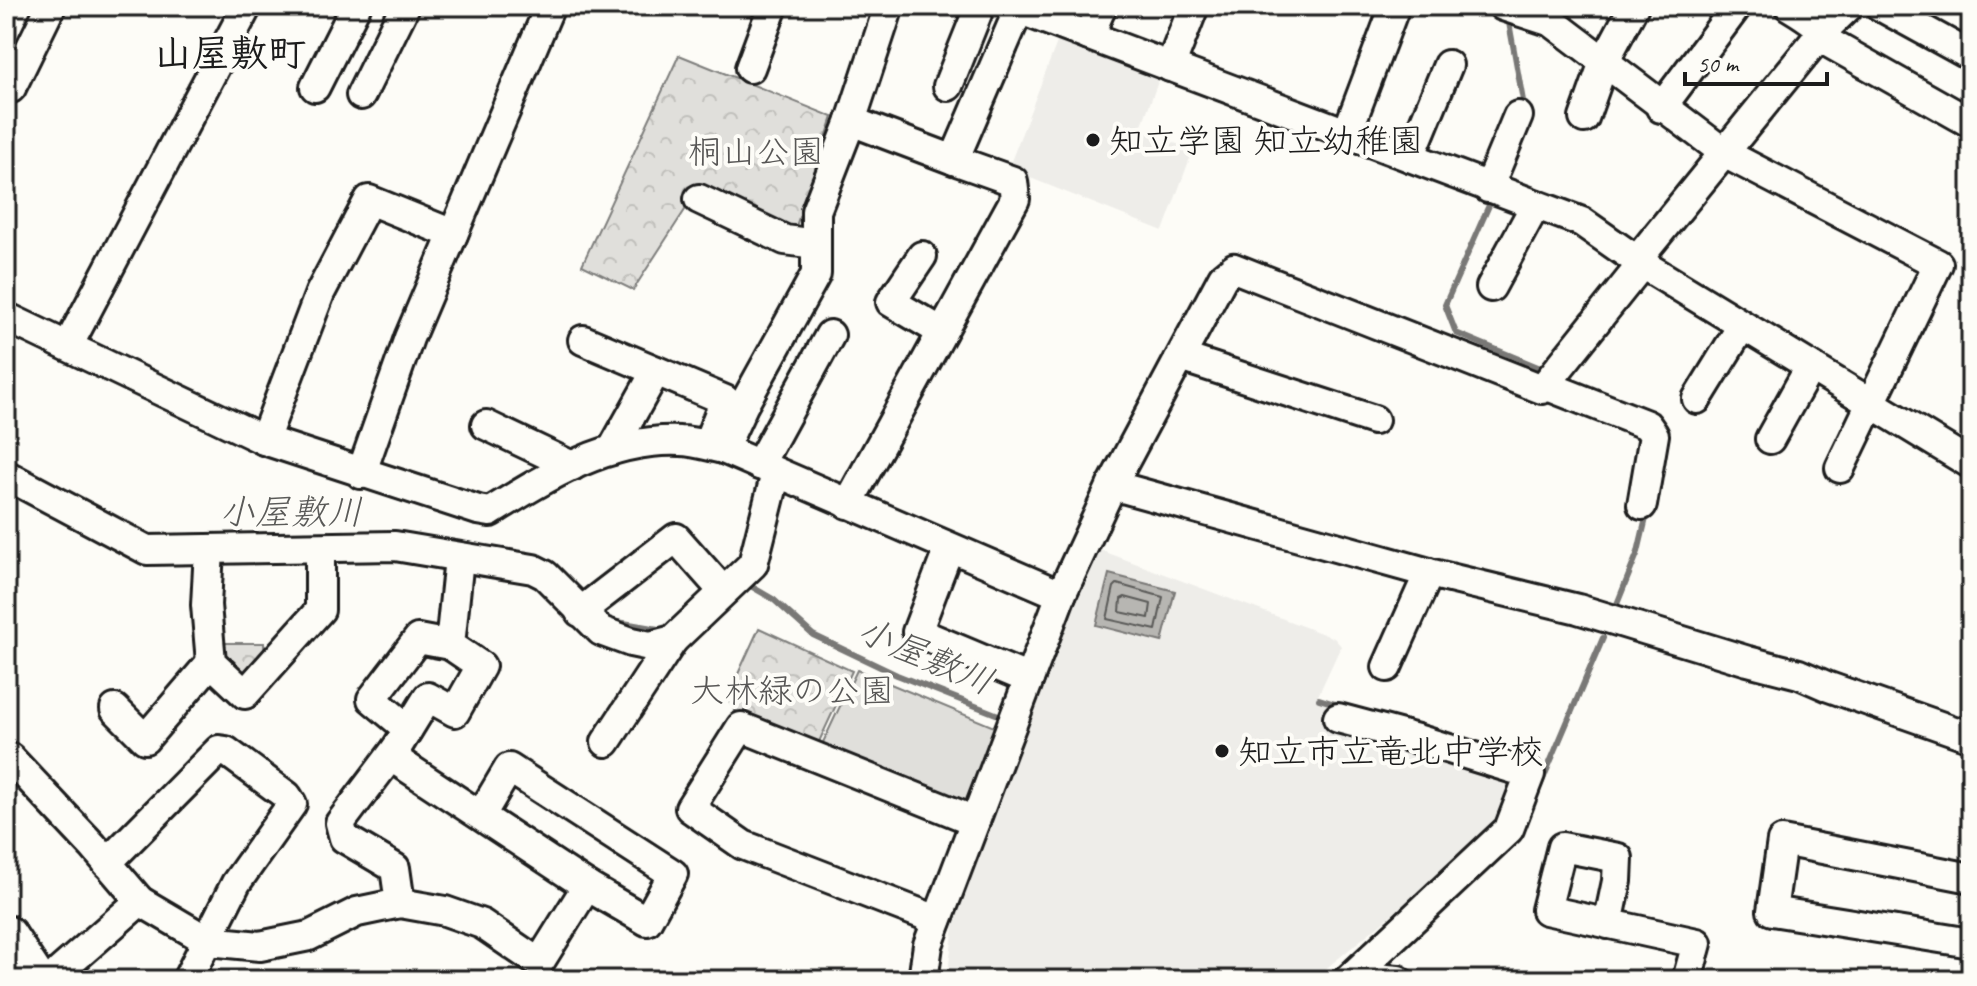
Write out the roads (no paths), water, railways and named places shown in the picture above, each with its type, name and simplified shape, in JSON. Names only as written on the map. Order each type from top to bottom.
[{"type":"highway","points":[[6,936],[56,978]]},
{"type":"street","points":[[8,90],[51,6]]},
{"type":"street","points":[[68,346],[247,6]]},
{"type":"street","points":[[315,87],[356,6]]},
{"type":"street","points":[[361,95],[405,6]]},
{"type":"street","points":[[361,474],[409,338],[550,6]]},
{"type":"street","points":[[750,68],[773,6]]},
{"type":"street","points":[[715,447],[743,406],[816,274],[816,211],[851,121],[889,6]]},
{"type":"street","points":[[948,86],[980,6]]},
{"type":"street","points":[[1089,36],[1102,6]]},
{"type":"street","points":[[1170,67],[1194,6]]},
{"type":"street","points":[[1347,133],[1395,6]]},
{"type":"street","points":[[1503,6],[1552,22],[1661,108],[1726,154],[1938,264],[1840,468]]},
{"type":"street","points":[[1584,118],[1604,62],[1634,6]]},
{"type":"street","points":[[1661,108],[1737,6]]},
{"type":"street","points":[[1789,6],[1824,30],[1831,44],[1971,123]]},
{"type":"street","points":[[923,980],[928,945],[1061,595],[1112,485],[1223,277],[1234,268],[1542,389],[1824,30],[1849,6]]},
{"type":"street","points":[[1880,6],[1971,56]]},
{"type":"street","points":[[954,160],[1014,8],[1582,222],[1742,326],[1971,464]]},
{"type":"street","points":[[1410,157],[1448,65]]},
{"type":"street","points":[[1488,188],[1518,116]]},
{"type":"street","points":[[848,504],[1015,199],[1016,191],[1013,181],[851,121]]},
{"type":"street","points":[[699,199],[785,240],[816,244]]},
{"type":"street","points":[[264,440],[320,293],[369,200],[453,234]]},
{"type":"street","points":[[1491,287],[1529,217],[1531,204]]},
{"type":"street","points":[[922,256],[891,302],[942,332]]},
{"type":"street","points":[[6,317],[264,440],[361,474],[490,512],[536,483],[612,450],[629,445],[681,441],[715,447],[1061,595]]},
{"type":"street","points":[[1697,399],[1742,326]]},
{"type":"street","points":[[606,742],[673,640],[753,564],[767,469],[830,335]]},
{"type":"street","points":[[583,340],[725,400],[715,447]]},
{"type":"street","points":[[1181,357],[1374,420]]},
{"type":"street","points":[[1770,439],[1810,367]]},
{"type":"street","points":[[612,450],[656,371]]},
{"type":"street","points":[[1545,385],[1647,425],[1654,435],[1642,505]]},
{"type":"street","points":[[486,425],[572,466]]},
{"type":"street","points":[[6,475],[147,550],[395,546],[533,569],[545,575],[601,631],[650,646],[673,640]]},
{"type":"street","points":[[1112,485],[1429,573],[1578,609],[1799,674],[1971,737]]},
{"type":"street","points":[[580,612],[676,538],[723,591]]},
{"type":"street","points":[[209,550],[206,605],[211,662],[245,694],[320,610],[320,548]]},
{"type":"street","points":[[949,548],[917,632],[1029,679]]},
{"type":"street","points":[[450,645],[459,558]]},
{"type":"street","points":[[1387,667],[1429,573]]},
{"type":"street","points":[[400,903],[395,868],[344,838],[340,823],[402,739],[428,697],[455,712],[481,666],[450,645],[418,639],[372,699],[402,739],[399,762],[587,886],[647,921],[673,874],[509,768],[481,815]]},
{"type":"street","points":[[115,709],[145,739],[211,662]]},
{"type":"street","points":[[1338,718],[1530,774],[1509,829],[1350,978]]},
{"type":"street","points":[[937,920],[743,845],[690,808],[741,727],[975,821]]},
{"type":"street","points":[[107,863],[219,750],[226,751],[287,796],[292,804],[236,883],[187,980]]},
{"type":"street","points":[[6,761],[10,758],[140,901],[208,941],[260,946],[273,944],[309,936],[357,912],[400,903],[445,911],[482,924],[539,963],[587,886]]},
{"type":"street","points":[[1971,878],[1782,841],[1772,911],[1971,943]]},
{"type":"street","points":[[56,978],[140,901]]},
{"type":"street","points":[[1608,924],[1697,943],[1687,980]]},
{"type":"street","points":[[1350,978],[1398,980]]},
{"type":"water","points":[[1109,574],[1175,591],[1162,642],[1096,625]]},
{"type":"waterway","points":[[1478,6],[1482,7]]},
{"type":"waterway","points":[[1508,17],[1525,112]]},
{"type":"waterway","points":[[1490,203],[1445,305],[1456,333],[1538,367]]},
{"type":"waterway","points":[[1615,609],[1638,552],[1647,514]]},
{"type":"waterway","name":"小屋敷川","points":[[747,584],[773,599],[813,635],[897,675],[1006,718]]},
{"type":"waterway","name":"小屋敷川","points":[[612,621],[664,630]]},
{"type":"waterway","points":[[1540,786],[1603,638]]},
{"type":"waterway","points":[[1319,699],[1345,707]]},
{"type":"place","name":"知立学園 知立幼稚園","points":[[1093,140]]},
{"type":"place","name":"知立市立竜北中学校","points":[[1222,751]]},
{"type":"district","name":"山屋敷町","points":[[230,53]]},
{"type":"park label","name":"桐山公園","points":[[756,151]]},
{"type":"park label","name":"大林緑の公園","points":[[792,690]]}]
